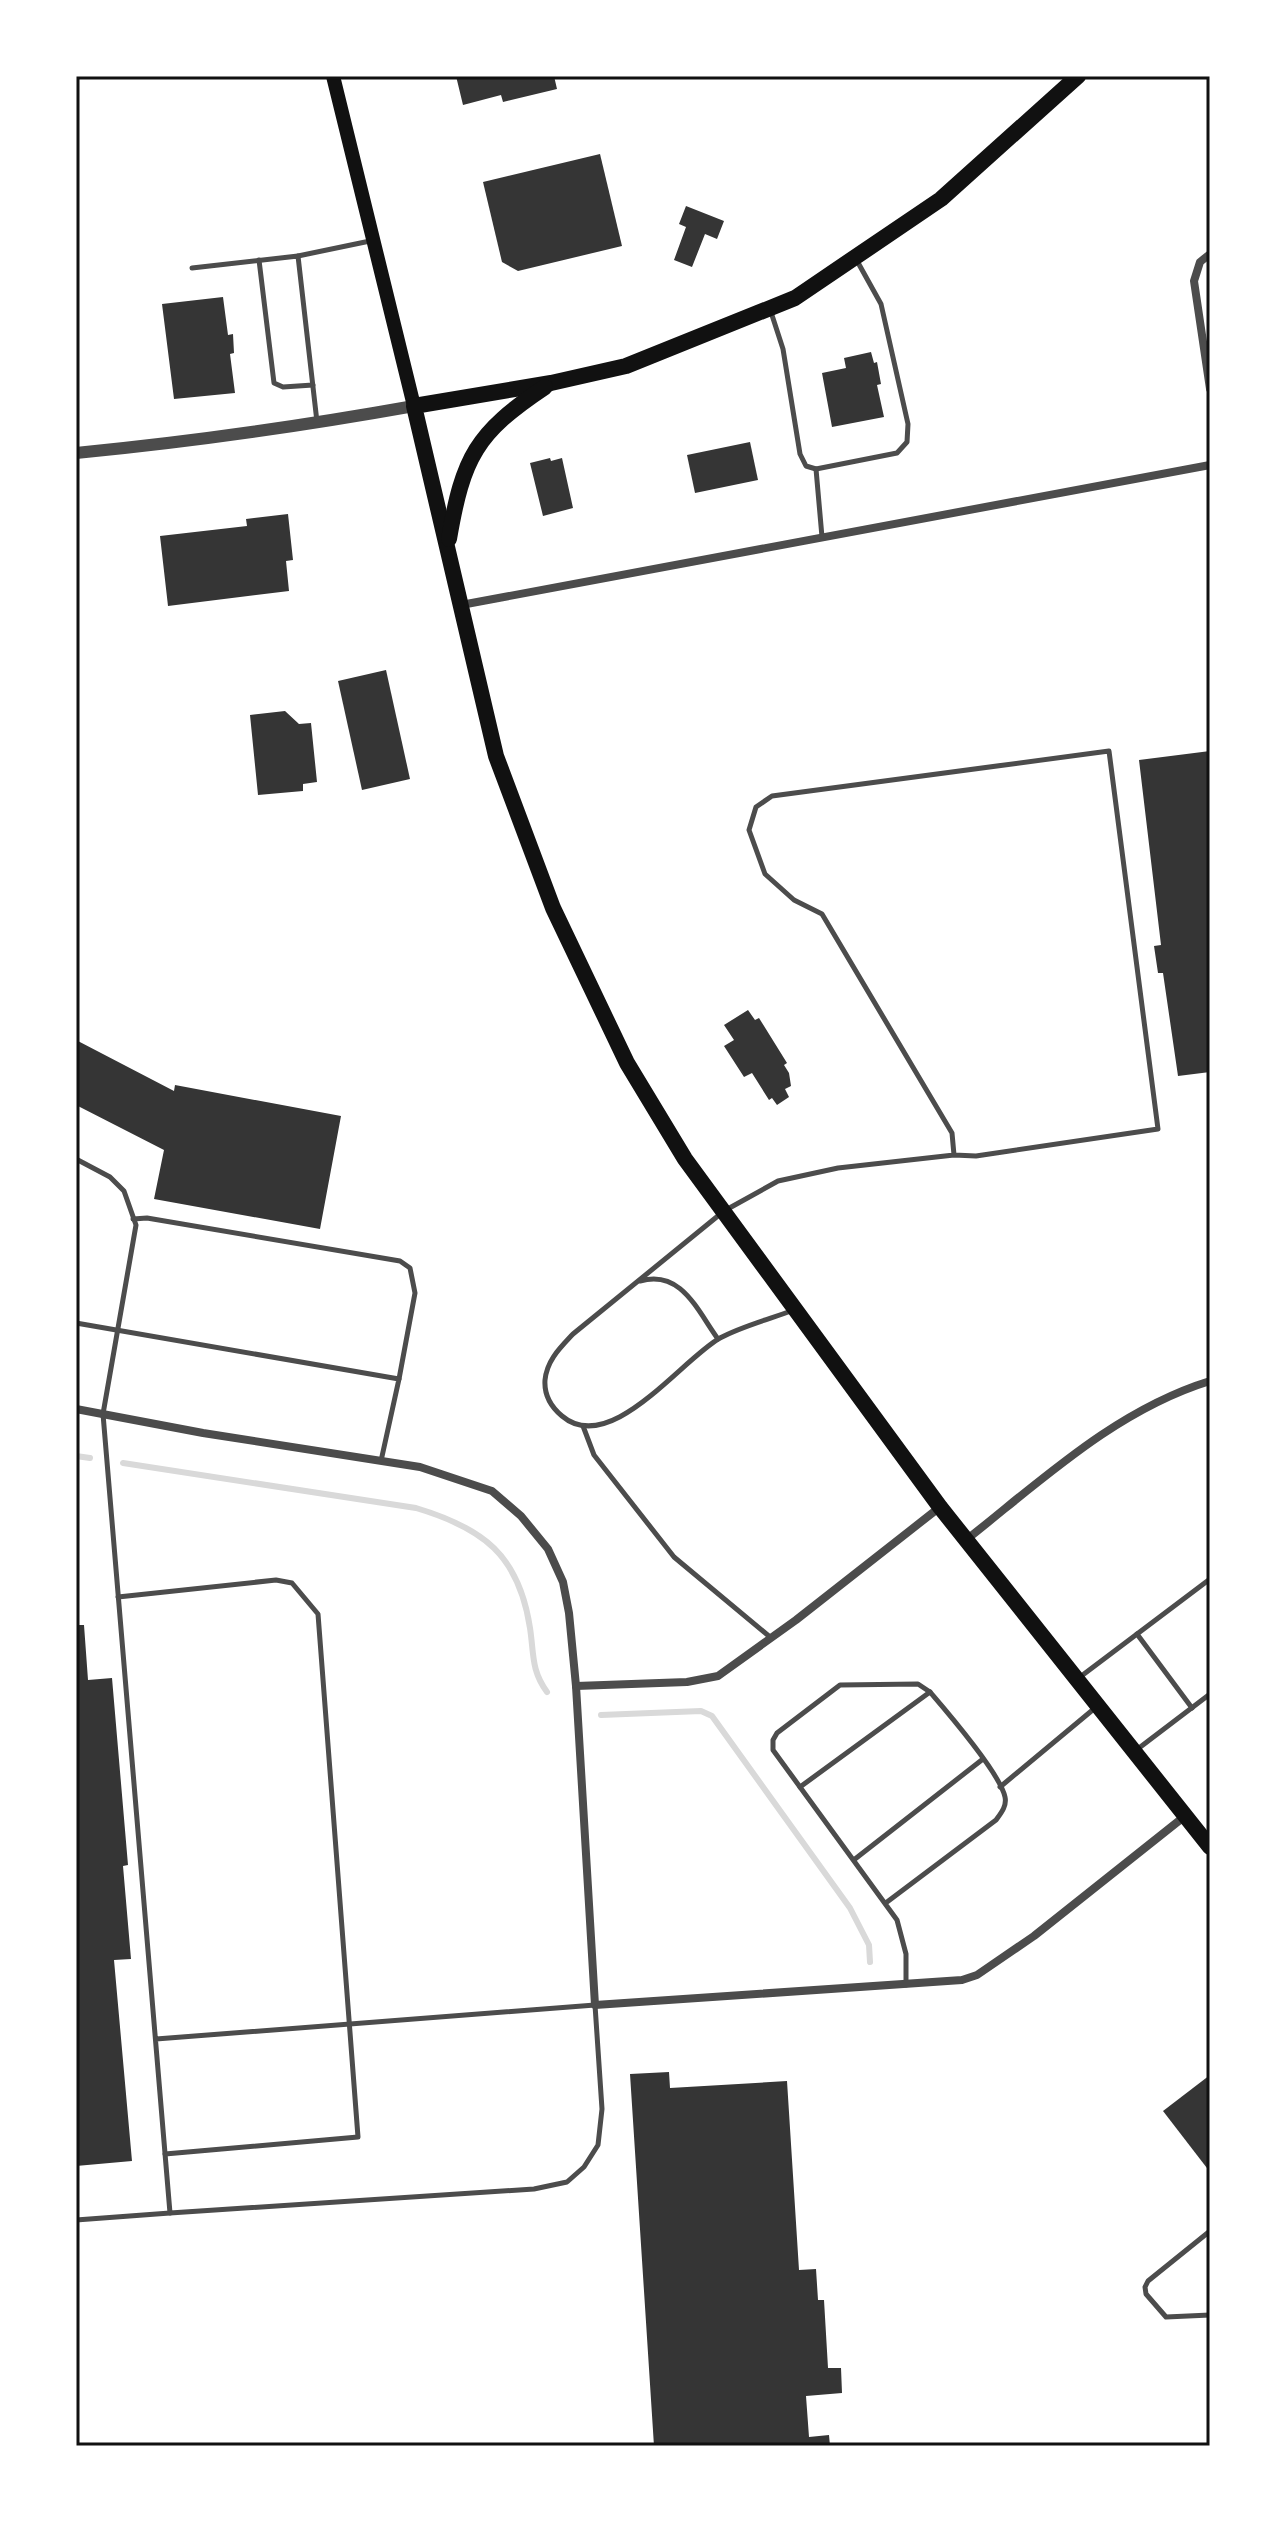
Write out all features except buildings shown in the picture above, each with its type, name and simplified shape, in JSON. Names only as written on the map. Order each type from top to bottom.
[{"type":"main road","points":[[333,76],[496,756],[553,908],[627,1063],[685,1159],[940,1507],[1210,1847]]},
{"type":"main road","points":[[414,406],[551,383],[626,366],[795,298],[941,199],[1078,76]]},
{"type":"main road","points":[[447,548],[454,508],[466,468],[477,446],[498,421],[551,383]]},
{"type":"street","points":[[1210,254],[1200,262],[1194,281],[1210,389]]},
{"type":"street","points":[[76,453],[317,423],[414,406]]},
{"type":"street","points":[[461,605],[1210,465]]},
{"type":"street","points":[[966,1540],[1094,1438],[1187,1388],[1210,1381]]},
{"type":"street","points":[[76,1409],[420,1467],[492,1491],[521,1516],[548,1549],[563,1582],[569,1613],[595,2005],[962,1980],[977,1975],[1091,1893],[1185,1815]]},
{"type":"street","points":[[576,1686],[687,1682],[718,1676],[940,1507]]},
{"type":"lane","points":[[192,268],[298,256],[374,240]]},
{"type":"lane","points":[[298,256],[317,423]]},
{"type":"lane","points":[[770,308],[783,349],[800,454],[806,466],[816,469],[897,453],[907,442],[908,424],[881,304],[855,257]]},
{"type":"lane","points":[[259,260],[274,383],[283,387],[313,385]]},
{"type":"lane","points":[[816,469],[822,537]]},
{"type":"lane","points":[[796,1310],[718,1339],[620,1418],[599,1426],[583,1426],[567,1420],[552,1407],[544,1390],[546,1369],[573,1334],[724,1211],[778,1181],[838,1168],[1008,1152],[1158,1129],[1109,751],[772,796],[756,807],[749,830],[765,874],[794,900],[822,914],[952,1133],[954,1155]]},
{"type":"lane","points":[[76,1159],[110,1177],[124,1191],[136,1225],[103,1414],[170,2213]]},
{"type":"lane","points":[[133,1219],[147,1218],[400,1261],[410,1268],[415,1293],[381,1461]]},
{"type":"lane","points":[[636,1283],[652,1278],[667,1279],[682,1290],[718,1339]]},
{"type":"lane","points":[[76,1323],[399,1379]]},
{"type":"lane","points":[[583,1426],[594,1455],[674,1557],[771,1638]]},
{"type":"lane","points":[[1077,1680],[1210,1579]]},
{"type":"lane","points":[[118,1597],[276,1580],[292,1583],[318,1614],[358,2137],[165,2154]]},
{"type":"lane","points":[[1137,1634],[1192,1708]]},
{"type":"lane","points":[[887,1902],[996,1820],[1005,1807],[1005,1797],[983,1759],[930,1692],[918,1684],[840,1685],[777,1733],[773,1750],[887,1902],[897,1920],[906,1954],[906,1985]]},
{"type":"lane","points":[[800,1787],[930,1692]]},
{"type":"lane","points":[[1135,1751],[1210,1694]]},
{"type":"lane","points":[[1000,1787],[1098,1705]]},
{"type":"lane","points":[[855,1859],[983,1759]]},
{"type":"lane","points":[[76,2220],[534,2189],[567,2182],[584,2167],[598,2145],[602,2109],[595,2005],[156,2039]]},
{"type":"lane","points":[[1210,2231],[1148,2281],[1145,2287],[1146,2294],[1166,2317],[1210,2315]]},
{"type":"waterway","points":[[76,1456],[90,1458]]},
{"type":"waterway","points":[[123,1463],[416,1508],[461,1525],[494,1548],[517,1581],[525,1603],[536,1669],[547,1692]]},
{"type":"waterway","points":[[601,1715],[701,1711],[712,1716],[850,1908],[869,1945],[870,1962]]}]
